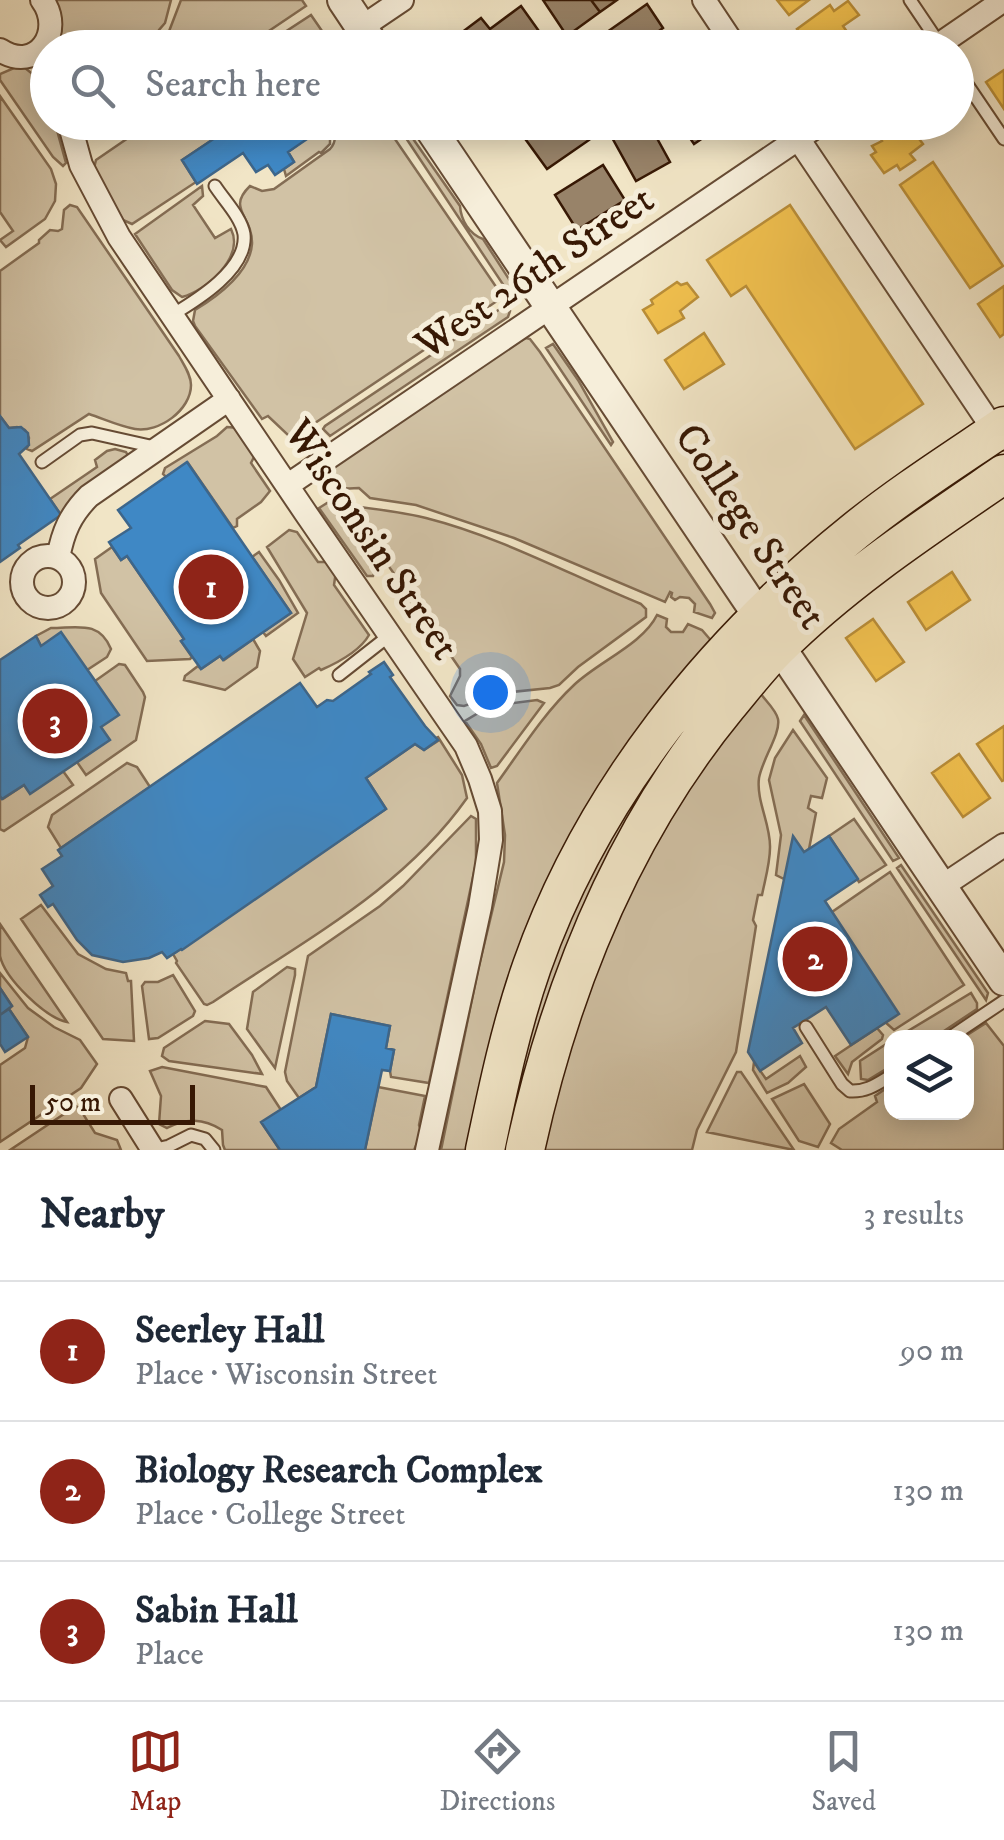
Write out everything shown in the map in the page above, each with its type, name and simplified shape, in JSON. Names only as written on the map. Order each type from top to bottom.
[{"type":"main road","points":[[525,1150],[558,1020],[610,890],[680,768],[758,668],[782,593],[856,530],[1001,434]]},
{"type":"main road","points":[[484,1150],[502,1068],[532,966],[597,825],[654,740],[714,664],[880,560],[1004,474]]},
{"type":"street","points":[[42,0],[50,30]]},
{"type":"street","points":[[343,0],[363,30]]},
{"type":"street","points":[[374,30],[402,0]]},
{"type":"street","points":[[704,0],[724,30]]},
{"type":"street","points":[[962,30],[1004,0]]},
{"type":"street","points":[[0,50],[30,57]]},
{"type":"street","name":"Wisconsin Street","points":[[74,140],[81,165],[119,237],[466,746],[480,779],[490,812],[491,840],[427,1150]]},
{"type":"street","name":"College Street","points":[[438,140],[1004,980]]},
{"type":"street","name":"West 26th Street","points":[[288,485],[552,307],[780,140]]},
{"type":"street","points":[[798,140],[1001,434]]},
{"type":"street","points":[[58,558],[66,525],[89,496],[229,399]]},
{"type":"street","points":[[942,887],[1004,844]]},
{"type":"street","points":[[121,1098],[152,1150]]},
{"type":"lane","points":[[910,0],[929,30]]},
{"type":"lane","points":[[974,95],[1004,139]]},
{"type":"lane","points":[[172,314],[218,282],[241,252],[241,226],[215,186]]},
{"type":"lane","points":[[42,462],[80,436],[92,433],[159,448]]},
{"type":"lane","points":[[339,675],[390,636]]},
{"type":"lane","points":[[961,1030],[1004,1001]]},
{"type":"lane","points":[[806,1027],[850,1091],[860,1092],[884,1080]]},
{"type":"lane","points":[[152,1150],[191,1135],[205,1139],[214,1150]]},
{"type":"shaded area","points":[[52,0],[171,0],[159,30],[59,30]]},
{"type":"shaded area","points":[[181,0],[302,0],[306,6],[270,30],[170,30]]},
{"type":"shaded area","points":[[311,15],[321,30],[288,30]]},
{"type":"shaded area","points":[[14,68],[30,72],[30,124],[0,80],[0,74]]},
{"type":"shaded area","points":[[0,96],[51,169],[56,184],[55,201],[45,219],[6,247],[0,240],[13,231],[0,212]]},
{"type":"shaded area","points":[[41,140],[60,140],[66,163],[63,166]]},
{"type":"shaded area","points":[[125,140],[212,140],[182,160],[196,182],[132,224],[123,220],[94,168],[96,160]]},
{"type":"shaded area","points":[[304,140],[330,140],[321,153],[286,176],[284,169],[294,162],[288,152]]},
{"type":"shaded area","points":[[396,140],[503,297],[297,435],[289,436],[268,416],[262,419],[193,321],[195,310],[231,283],[250,255],[251,234],[240,207],[243,194],[250,186],[262,191],[274,189],[330,149],[334,141]]},
{"type":"shaded area","points":[[407,140],[414,140],[460,206],[467,226],[483,239],[514,287],[508,292]]},
{"type":"shaded area","points":[[202,186],[203,196],[193,205],[215,238],[231,229],[233,251],[212,280],[182,297],[172,290],[135,234]]},
{"type":"shaded area","points":[[70,205],[77,207],[179,356],[190,378],[190,394],[180,411],[154,427],[135,429],[89,414],[32,451],[27,449],[29,438],[25,430],[9,428],[0,416],[0,271],[39,243],[50,230],[62,229],[64,210]]},
{"type":"shaded area","points":[[503,307],[510,311],[508,317],[330,436],[323,429],[325,426]]},
{"type":"shaded area","points":[[526,338],[540,352],[710,604],[715,613],[712,618],[694,612],[695,604],[689,598],[675,600],[670,592],[665,602],[514,538],[416,505],[370,498],[359,488],[340,488],[326,479],[313,457]]},
{"type":"shaded area","points":[[553,344],[578,380],[613,442],[611,445],[546,348]]},
{"type":"shaded area","points":[[227,427],[239,428],[256,453],[251,463],[270,491],[237,519],[233,528],[188,463],[166,477],[163,474],[165,468]]},
{"type":"shaded area","points":[[115,449],[128,456],[61,515],[50,499],[97,467],[95,460]]},
{"type":"shaded area","points":[[327,503],[414,515],[481,535],[641,604],[646,617],[559,685],[502,693],[457,705],[450,696],[460,669],[416,605],[406,607],[399,595],[400,582],[385,561],[380,561],[373,576],[367,576],[319,508]]},
{"type":"shaded area","points":[[289,530],[297,532],[318,562],[330,562],[336,571],[334,585],[369,635],[348,656],[305,677],[293,659],[307,613],[267,547]]},
{"type":"shaded area","points":[[112,547],[121,560],[127,556],[184,639],[181,641],[190,659],[147,661],[101,593],[95,559]]},
{"type":"shaded area","points":[[259,552],[298,613],[266,636],[263,632],[291,613],[252,557]]},
{"type":"shaded area","points":[[657,615],[667,619],[666,627],[671,632],[683,632],[688,624],[702,630],[714,644],[654,718],[472,1150],[441,1150],[504,862],[505,835],[497,783],[563,696],[642,635]]},
{"type":"shaded area","points":[[51,628],[94,630],[111,649],[107,657],[87,670],[41,646],[36,636]]},
{"type":"shaded area","points":[[253,639],[260,651],[257,667],[225,690],[184,680],[198,666],[201,669],[220,656],[224,660]]},
{"type":"shaded area","points":[[119,664],[125,665],[145,697],[136,740],[86,775],[77,762],[101,727],[95,681]]},
{"type":"shaded area","points":[[760,693],[778,719],[777,732],[759,778],[770,839],[769,860],[753,920],[756,926],[736,1052],[697,1130],[692,1150],[539,1150],[601,942],[676,801]]},
{"type":"shaded area","points":[[537,700],[544,703],[497,766],[491,768],[465,721],[490,706]]},
{"type":"shaded area","points":[[804,715],[899,858],[893,861],[800,721]]},
{"type":"shaded area","points":[[793,730],[827,778],[822,798],[811,796],[808,808],[816,813],[809,849],[784,879],[776,875],[781,835],[769,780],[775,758]]},
{"type":"shaded area","points":[[438,737],[462,775],[467,798],[441,830],[413,860],[350,911],[213,1002],[204,1004],[173,954],[386,809],[366,778],[415,744],[424,750]]},
{"type":"shaded area","points":[[127,763],[137,767],[150,787],[61,848],[48,827],[52,815]]},
{"type":"shaded area","points":[[63,771],[73,785],[4,831],[0,829],[0,796],[3,799],[24,785]]},
{"type":"shaded area","points":[[650,778],[513,1150],[496,1150],[547,966],[605,840]]},
{"type":"shaded area","points":[[471,816],[476,819],[476,863],[429,1083],[391,1077],[394,1050],[386,1048],[390,1026],[331,1014],[316,1087],[299,1098],[285,1072],[308,956],[380,906]]},
{"type":"shaded area","points":[[854,819],[886,865],[859,882],[829,836]]},
{"type":"shaded area","points":[[901,865],[988,993],[986,1000],[897,868]]},
{"type":"shaded area","points":[[890,872],[964,985],[894,1030],[885,1022],[832,912]]},
{"type":"shaded area","points":[[41,905],[78,954],[106,969],[126,973],[131,981],[134,1041],[103,1039],[21,919]]},
{"type":"shaded area","points":[[0,924],[67,1022],[38,1005],[3,965]]},
{"type":"shaded area","points":[[287,967],[295,969],[295,975],[275,1068],[247,1029],[253,992]]},
{"type":"shaded area","points":[[0,973],[28,1008],[80,1040],[97,1064],[81,1088],[0,1142],[0,1065],[25,1048],[28,1037],[9,1009],[12,1006],[0,988]]},
{"type":"shaded area","points":[[173,975],[195,1011],[158,1038],[149,1039],[142,986]]},
{"type":"shaded area","points":[[971,993],[977,1003],[977,1009],[946,1030],[910,1030]]},
{"type":"shaded area","points":[[205,1021],[229,1024],[262,1074],[169,1061],[162,1056],[164,1048]]},
{"type":"shaded area","points":[[986,1023],[1004,1046],[1004,1150],[842,1150],[831,1143],[839,1129],[877,1102],[875,1096],[884,1090],[884,1120],[974,1120],[974,1031]]},
{"type":"shaded area","points":[[877,1028],[882,1039],[852,1062],[848,1074],[835,1056]]},
{"type":"shaded area","points":[[884,1046],[884,1070],[868,1080],[861,1079],[860,1061]]},
{"type":"shaded area","points":[[800,1056],[806,1067],[788,1083],[767,1093],[753,1070],[754,1062],[766,1079]]},
{"type":"shaded area","points":[[162,1067],[266,1087],[281,1110],[262,1123],[280,1150],[225,1150],[222,1130],[201,1121],[181,1122],[167,1128],[159,1124],[161,1096],[150,1071]]},
{"type":"shaded area","points":[[737,1072],[741,1072],[794,1150],[707,1132]]},
{"type":"shaded area","points":[[804,1084],[830,1124],[818,1147],[799,1141],[772,1099]]},
{"type":"shaded area","points":[[378,1087],[425,1096],[419,1125],[422,1132],[414,1150],[365,1150]]},
{"type":"shaded area","points":[[76,1106],[95,1133],[117,1140],[121,1150],[10,1150]]},
{"type":"building: Homes","points":[[777,0],[809,0],[789,15]]},
{"type":"building: Homes","points":[[848,1],[859,15],[843,26],[846,30],[797,29],[830,5],[834,11]]},
{"type":"building: Homes","points":[[1004,70],[1004,109],[986,82]]},
{"type":"building: Homes","points":[[920,140],[923,144],[910,154],[915,160],[900,170],[897,165],[884,173],[871,155],[876,152],[872,146],[882,141]]},
{"type":"building: Homes","points":[[933,162],[1003,266],[970,288],[900,185]]},
{"type":"building: Homes","points":[[790,205],[923,404],[855,449],[746,286],[731,296],[707,260]]},
{"type":"building: Homes","points":[[677,282],[687,283],[698,297],[680,311],[684,318],[658,333],[643,310]]},
{"type":"building: Homes","points":[[1004,286],[1004,334],[1000,337],[978,304]]},
{"type":"building: Homes","points":[[704,333],[724,364],[684,389],[665,360]]},
{"type":"building: Homes","points":[[952,572],[970,600],[926,630],[908,602]]},
{"type":"building: Homes","points":[[873,619],[904,662],[876,681],[846,638]]},
{"type":"building: Homes","points":[[1004,726],[1004,780],[1002,781],[977,744]]},
{"type":"building: Homes","points":[[959,754],[990,798],[963,817],[932,773]]},
{"type":"building: Schools","points":[[212,140],[306,140],[288,152],[294,162],[275,175],[268,165],[256,172],[243,153],[197,184],[182,160]]},
{"type":"building: Schools","points":[[0,416],[9,428],[21,427],[28,433],[29,445],[19,454],[61,515],[0,562]]},
{"type":"building: Schools","points":[[187,462],[291,613],[223,660],[220,656],[201,669],[127,556],[121,560],[109,542],[131,528],[118,510]]},
{"type":"building: Schools","points":[[61,632],[119,715],[101,727],[110,740],[30,794],[24,785],[2,799],[0,660],[36,636],[41,646]]},
{"type":"building: Schools","points":[[384,662],[393,675],[390,677],[438,740],[424,750],[415,744],[366,778],[386,809],[167,958],[162,952],[123,962],[92,955],[53,904],[48,907],[40,895],[53,886],[42,869],[62,856],[58,850],[300,683],[317,707],[327,700],[333,701]]},
{"type":"building: Schools","points":[[793,836],[804,852],[829,836],[858,879],[825,901],[899,1014],[851,1045],[826,1007],[793,1028],[802,1043],[760,1071],[748,1052]]},
{"type":"building: Schools","points":[[0,988],[12,1006],[0,1015]]},
{"type":"building: Schools","points":[[9,1009],[28,1037],[5,1052],[0,1044],[0,1015]]},
{"type":"building: Schools","points":[[331,1014],[390,1026],[386,1048],[394,1050],[390,1071],[382,1070],[365,1150],[280,1150],[261,1122],[316,1087]]},
{"type":"building: Other","points":[[543,0],[591,0],[600,12],[575,30],[563,30]]},
{"type":"building: Other","points":[[591,0],[617,0],[600,12]]},
{"type":"building: Other","points":[[647,4],[663,28],[660,30],[610,30]]},
{"type":"building: Other","points":[[521,6],[538,30],[465,30],[481,18],[490,29]]},
{"type":"building: Other","points":[[526,140],[589,140],[547,169]]},
{"type":"building: Other","points":[[613,140],[658,140],[670,162],[636,181]]},
{"type":"building: Other","points":[[603,165],[625,200],[577,230],[555,195]]},
{"type":"place","name":"Seerley Hall","points":[[211,587]]},
{"type":"place","name":"Sabin Hall","points":[[55,721]]},
{"type":"place","name":"Biology Research Complex","points":[[815,959]]}]
